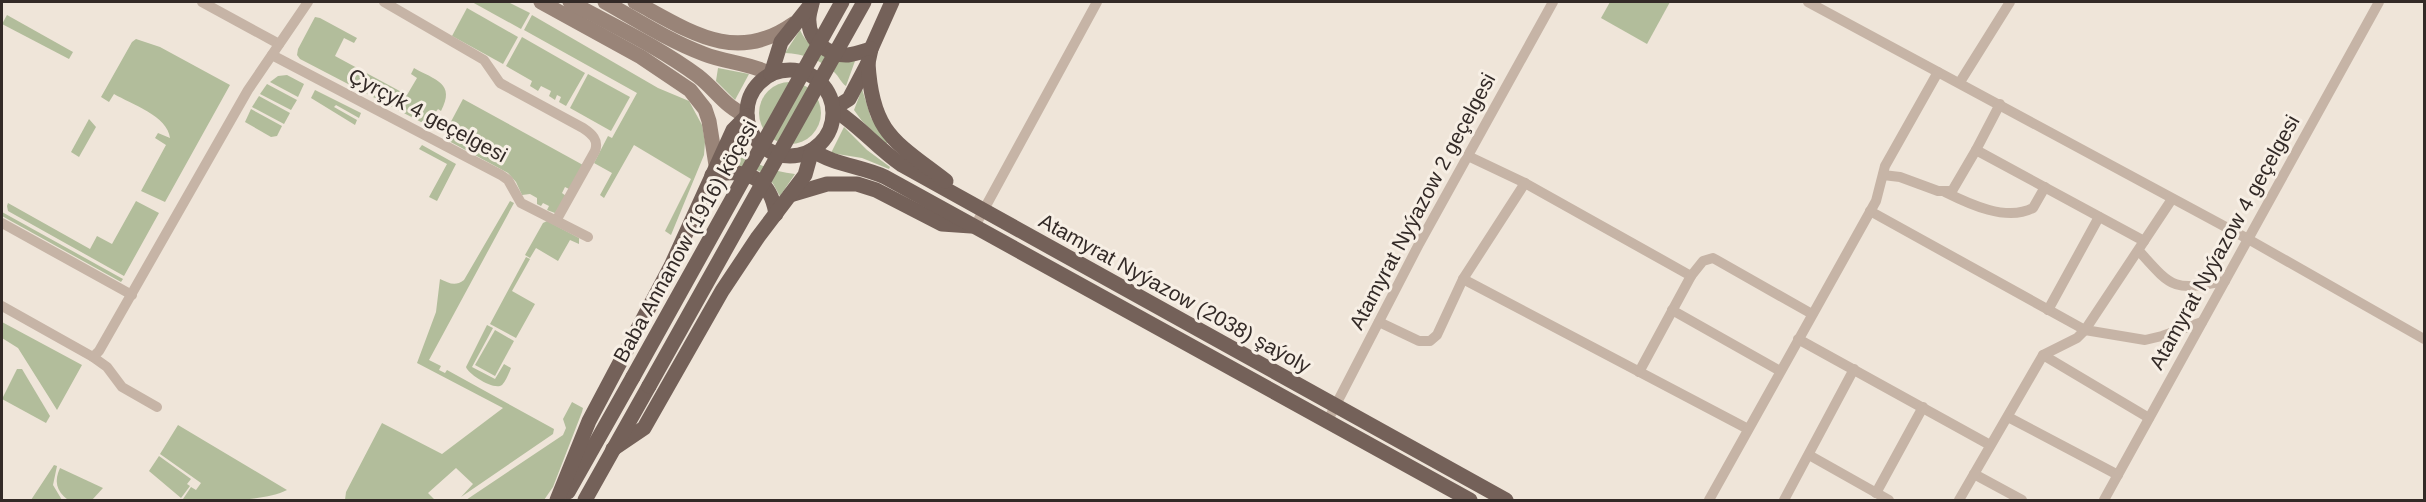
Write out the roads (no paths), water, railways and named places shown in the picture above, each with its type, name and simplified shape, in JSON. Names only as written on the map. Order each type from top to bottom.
[{"type":"main road","points":[[541,2],[648,62],[690,90],[701,103],[709,121],[714,170]]},
{"type":"main road","points":[[570,2],[658,51],[697,76],[719,95],[732,111],[747,116]]},
{"type":"main road","points":[[605,2],[707,56],[754,66],[771,74]]},
{"type":"main road","points":[[635,2],[696,35],[720,42],[746,43],[766,40],[793,24]]},
{"type":"main road","points":[[771,74],[778,48],[793,24],[812,2]]},
{"type":"main road","points":[[812,2],[808,21],[814,39],[827,50],[847,55],[869,56]]},
{"type":"main road","name":"Baba Annanow (1916) köçesi","points":[[564,501],[842,2]]},
{"type":"main road","name":"Baba Annanow (1916) köçesi","points":[[585,501],[864,2]]},
{"type":"main road","points":[[833,109],[849,99],[892,2]]},
{"type":"main road","points":[[869,56],[873,104],[888,134],[984,210]]},
{"type":"main road","points":[[787,70],[811,75],[829,93],[833,109],[830,130],[823,142],[812,150],[791,156],[770,151],[754,137],[747,116],[748,104],[752,92],[760,81],[771,74],[787,70]]},
{"type":"main road","name":"Atamyrat Nyýazow (2038) şaýoly","points":[[833,109],[848,118],[884,152],[902,165],[984,210],[1331,414],[1470,501]]},
{"type":"main road","points":[[557,501],[589,421],[671,266],[733,130],[747,116]]},
{"type":"main road","points":[[613,449],[644,428],[722,291],[805,175],[812,150]]},
{"type":"main road","name":"Atamyrat Nyýazow (2038) şaýoly","points":[[812,150],[826,160],[868,170],[885,177],[1331,414],[1506,501]]},
{"type":"main road","points":[[714,170],[741,173],[758,180],[771,196],[776,214]]},
{"type":"main road","points":[[790,195],[827,184],[857,184],[876,189],[942,224],[975,226]]},
{"type":"street","points":[[202,2],[279,44]]},
{"type":"street","points":[[93,357],[99,351],[132,295],[248,90],[308,2]]},
{"type":"street","points":[[384,2],[484,60],[500,82],[583,128],[593,136],[596,143],[595,151],[557,219]]},
{"type":"street","points":[[975,226],[1097,2]]},
{"type":"street","name":"Atamyrat Nyýazow 2 geçelgesi","points":[[1331,414],[1553,2]]},
{"type":"street","points":[[1808,2],[2248,239],[2424,339]]},
{"type":"street","points":[[1960,82],[2010,2]]},
{"type":"street","name":"Atamyrat Nyýazow 4 geçelgesi","points":[[2104,501],[2374,3]]},
{"type":"street","name":"Çyrçyk 4 geçelgesi","points":[[272,55],[501,175],[508,180],[521,202],[588,237]]},
{"type":"street","points":[[1712,500],[1780,371],[1876,201],[1885,166],[1938,72]]},
{"type":"street","points":[[1945,192],[1952,191],[1957,186],[2000,104]]},
{"type":"street","points":[[1976,150],[2099,217],[2141,246],[2165,280],[2179,286],[2195,287],[2225,281]]},
{"type":"street","points":[[1468,156],[1525,183],[1691,276]]},
{"type":"street","points":[[1883,175],[1899,177],[1945,192],[1982,210],[2018,212],[2033,208],[2045,187]]},
{"type":"street","points":[[1379,322],[1419,341],[1430,341],[1437,335],[1463,279],[1525,183]]},
{"type":"street","points":[[1959,501],[2043,355],[2077,338],[2085,330],[2172,199]]},
{"type":"street","points":[[1870,211],[2085,330],[2145,340],[2202,322]]},
{"type":"street","points":[[2048,310],[2099,217]]},
{"type":"street","points":[[2,223],[132,295]]},
{"type":"street","points":[[1639,372],[1691,276],[1702,261],[1713,258],[1812,314]]},
{"type":"street","points":[[1463,279],[1749,429]]},
{"type":"street","points":[[2,306],[93,357],[107,367],[122,387],[157,407]]},
{"type":"street","points":[[1672,310],[1780,371]]},
{"type":"street","points":[[1798,339],[1990,445]]},
{"type":"street","points":[[2043,355],[2149,418]]},
{"type":"street","points":[[1784,501],[1854,369]]},
{"type":"street","points":[[1809,455],[1883,498],[1923,407]]},
{"type":"street","points":[[2008,417],[2118,475]]},
{"type":"street","points":[[1974,474],[2022,501]]}]
